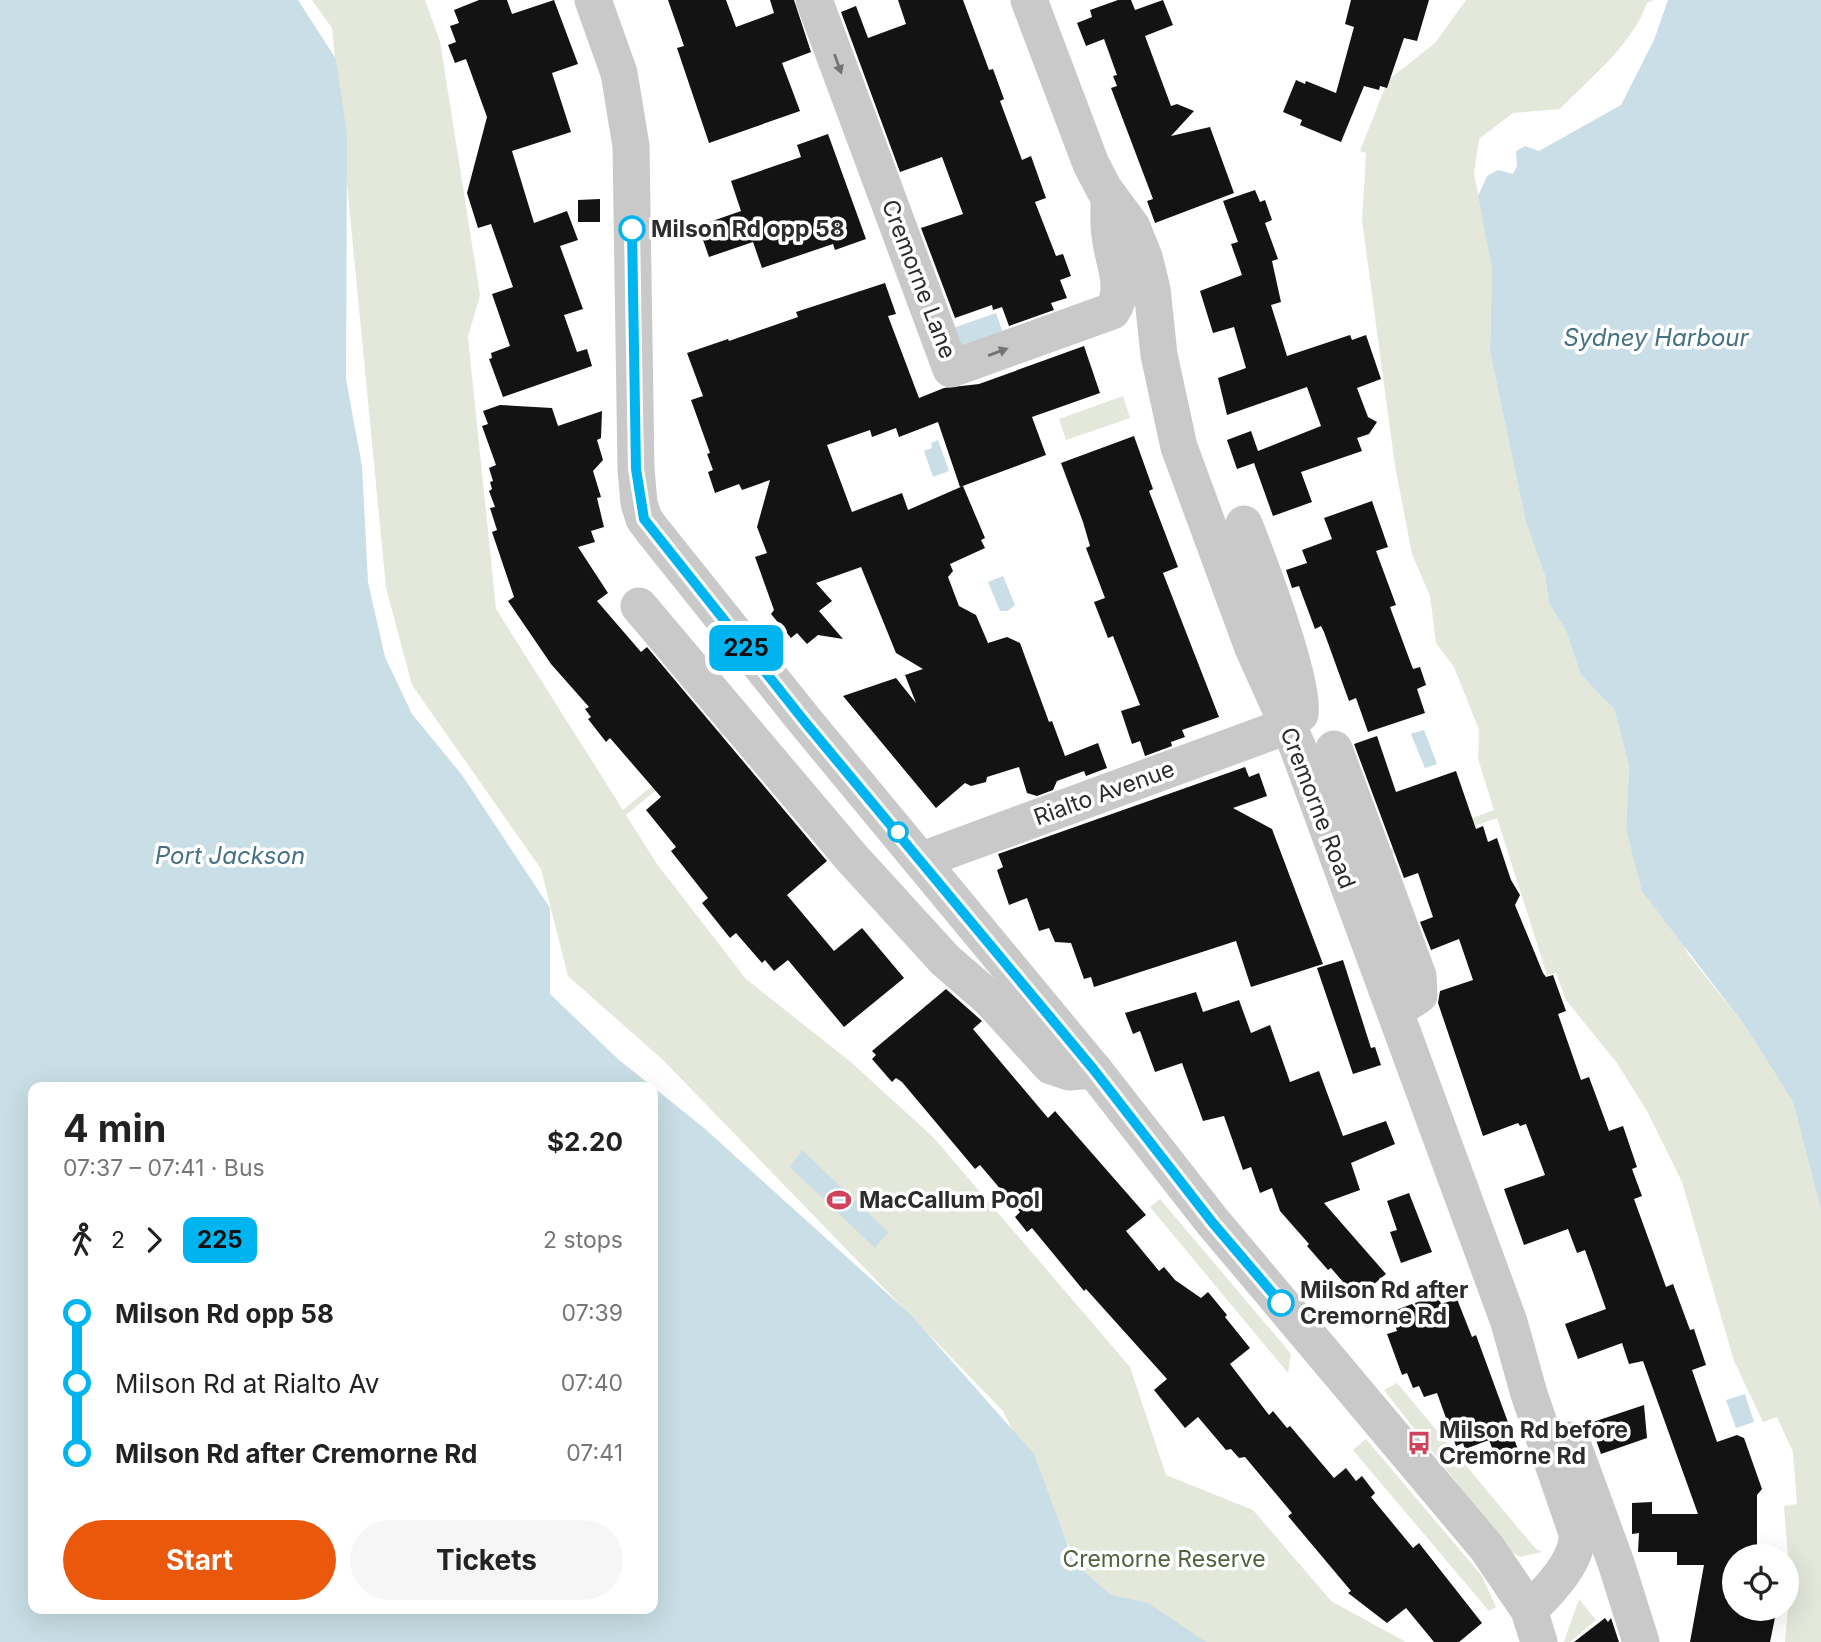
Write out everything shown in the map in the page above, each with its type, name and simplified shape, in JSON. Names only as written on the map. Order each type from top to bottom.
[{"type":"street","points":[[593,0],[619,74],[631,146],[636,469],[644,519],[805,722],[1094,1070],[1212,1222],[1487,1548],[1534,1626]]},
{"type":"street","name":"Cremorne Lane","points":[[814,0],[951,369],[1112,311],[1117,299],[1119,279],[1110,236],[1109,196]]},
{"type":"street","name":"Cremorne Road","points":[[1029,0],[1091,164],[1109,196],[1132,227],[1144,257],[1152,289],[1159,355],[1179,447],[1238,610],[1287,726],[1395,1011],[1509,1322],[1529,1394],[1577,1536],[1571,1557],[1543,1597],[1534,1626]]},
{"type":"street","points":[[1244,524],[1272,600],[1300,697],[1300,714],[1287,726]]},
{"type":"street","points":[[639,606],[851,857],[945,960],[990,999],[1051,1066],[1069,1072],[1094,1070]]},
{"type":"street","name":"Rialto Avenue","points":[[922,860],[1287,726]]},
{"type":"street","points":[[1334,749],[1418,976],[1419,995],[1395,1011]]},
{"type":"street","points":[[1509,1322],[1550,1385],[1616,1563],[1641,1642]]},
{"type":"green space","name":"Cremorne Reserve","points":[[312,0],[425,0],[440,41],[480,295],[468,337],[496,609],[623,810],[728,723],[732,728],[626,815],[657,864],[746,979],[852,1063],[934,1138],[1130,1367],[1166,1475],[1253,1510],[1331,1601],[1406,1642],[1163,1642],[1106,1623],[1003,1411],[663,1060],[568,976],[541,869],[412,685],[386,588],[332,28]]},
{"type":"green space","points":[[1466,0],[1654,0],[1647,3],[1621,47],[1560,109],[1513,113],[1479,139],[1474,173],[1492,270],[1490,352],[1526,523],[1545,576],[1549,603],[1566,631],[1581,675],[1614,709],[1629,766],[1626,829],[1688,954],[1745,1026],[1793,1102],[1821,1211],[1821,1642],[1785,1642],[1787,1621],[1799,1621],[1799,1544],[1787,1544],[1784,1506],[1797,1504],[1793,1452],[1777,1417],[1763,1422],[1734,1361],[1682,1182],[1647,1111],[1617,1063],[1566,1000],[1556,973],[1547,975],[1497,818],[1382,858],[1380,852],[1494,810],[1478,759],[1479,730],[1454,667],[1436,643],[1430,596],[1412,554],[1395,466],[1362,220],[1366,153],[1360,151],[1388,80],[1435,43]]},
{"type":"green space","points":[[1123,396],[1130,418],[1066,440],[1059,419]]},
{"type":"green space","points":[[1160,1199],[1291,1354],[1288,1373],[1150,1207]]},
{"type":"green space","points":[[1397,1383],[1535,1548],[1542,1552],[1520,1557],[1510,1551],[1384,1390]]},
{"type":"green space","points":[[1366,1439],[1482,1576],[1496,1607],[1489,1611],[1353,1450]]},
{"type":"green space","points":[[1579,1599],[1596,1620],[1570,1642],[1564,1642]]},
{"type":"water","name":"Port Jackson","points":[[0,0],[298,0],[336,59],[347,134],[346,379],[362,466],[368,582],[385,657],[412,714],[462,775],[550,908],[550,994],[619,1060],[647,1082],[28,1082],[28,1614],[658,1614],[658,1091],[704,1128],[911,1315],[1034,1454],[1074,1563],[1111,1595],[1148,1603],[1206,1642],[0,1642]]},
{"type":"water","name":"Sydney Harbour","points":[[1668,0],[1821,0],[1821,1211],[1793,1102],[1745,1026],[1642,891],[1626,829],[1629,766],[1614,709],[1581,675],[1566,631],[1549,603],[1545,576],[1526,523],[1490,352],[1492,270],[1478,196],[1487,176],[1498,170],[1513,174],[1517,166],[1516,151],[1525,146],[1539,151],[1621,105],[1654,40]]},
{"type":"water","points":[[996,313],[1003,333],[960,348],[953,328]]},
{"type":"water","points":[[938,440],[949,471],[933,477],[924,451],[932,448],[931,443]]},
{"type":"water","points":[[1003,576],[1015,605],[1008,611],[1000,611],[988,582]]},
{"type":"water","points":[[1424,730],[1437,764],[1425,768],[1411,734]]},
{"type":"water","name":"MacCallum Pool","points":[[802,1150],[888,1232],[875,1248],[790,1167]]},
{"type":"water","points":[[1745,1394],[1754,1422],[1736,1428],[1726,1400]]},
{"type":"building","points":[[479,0],[507,0],[512,14],[554,0],[578,64],[552,73],[571,132],[512,151],[534,223],[567,211],[578,240],[560,246],[583,309],[564,315],[577,352],[587,349],[592,366],[503,397],[489,359],[492,358],[491,353],[510,346],[492,294],[513,287],[491,224],[478,228],[467,193],[487,117],[466,59],[455,63],[448,45],[456,42],[450,26],[459,23],[454,10]]},
{"type":"building","points":[[668,0],[726,0],[736,27],[774,13],[770,0],[794,0],[811,52],[782,63],[800,111],[709,143],[677,48],[684,46]]},
{"type":"building","points":[[898,0],[963,0],[989,70],[993,69],[1004,99],[1000,101],[1022,160],[1031,156],[1046,198],[1035,202],[1056,256],[1063,254],[1071,276],[1060,280],[1067,298],[1051,303],[1054,310],[1009,326],[1002,307],[993,310],[992,305],[955,318],[921,228],[963,214],[942,157],[900,172],[841,12],[856,6],[868,38],[906,24]]},
{"type":"building","points":[[1118,0],[1131,0],[1135,10],[1163,0],[1173,25],[1145,36],[1171,106],[1177,104],[1194,111],[1171,136],[1210,127],[1234,193],[1155,223],[1147,201],[1153,199],[1111,88],[1117,86],[1113,76],[1117,75],[1104,39],[1086,46],[1077,23],[1092,17],[1090,10]]},
{"type":"building","points":[[1351,0],[1429,0],[1417,41],[1404,38],[1387,88],[1380,86],[1379,90],[1364,86],[1341,142],[1300,125],[1302,120],[1283,112],[1296,80],[1305,84],[1306,81],[1336,93],[1354,27],[1345,24]]},
{"type":"building","points":[[828,134],[866,239],[835,250],[833,244],[762,268],[753,242],[709,257],[698,226],[741,211],[731,181],[801,157],[797,145]]},
{"type":"building","points":[[1255,190],[1260,202],[1265,200],[1272,220],[1265,223],[1278,259],[1272,261],[1281,302],[1271,305],[1287,356],[1350,335],[1352,340],[1366,335],[1381,379],[1357,388],[1368,417],[1377,422],[1369,434],[1357,438],[1362,451],[1301,472],[1312,502],[1273,516],[1254,463],[1237,469],[1227,440],[1251,431],[1258,451],[1321,426],[1307,387],[1227,415],[1218,378],[1246,368],[1234,327],[1213,333],[1200,291],[1242,275],[1231,244],[1238,242],[1223,201]]},
{"type":"building","points":[[600,199],[600,222],[578,222],[578,200]]},
{"type":"building","points":[[885,283],[896,314],[888,316],[919,398],[944,388],[979,384],[1084,346],[1100,393],[1032,417],[1046,455],[960,487],[938,422],[899,437],[896,428],[872,437],[870,430],[827,445],[852,512],[902,493],[908,510],[963,486],[985,538],[981,540],[985,548],[950,564],[953,571],[948,577],[959,606],[976,615],[988,643],[1007,637],[1020,643],[1049,722],[1052,721],[1065,756],[1098,743],[1107,768],[1086,776],[1084,771],[1057,781],[1053,790],[1037,796],[1027,793],[1019,767],[987,777],[986,782],[971,786],[965,783],[936,808],[843,696],[896,678],[916,703],[905,675],[923,669],[896,653],[861,567],[816,583],[832,601],[819,611],[843,639],[818,635],[807,644],[797,633],[791,638],[771,614],[774,610],[755,557],[767,553],[757,527],[770,480],[742,490],[739,484],[715,493],[708,472],[713,470],[707,454],[710,453],[691,400],[703,396],[687,353],[798,317],[796,312]]},
{"type":"building","points":[[500,405],[552,408],[558,426],[602,411],[601,438],[597,440],[603,460],[593,471],[601,497],[597,498],[604,527],[591,531],[595,542],[578,547],[608,593],[597,601],[641,652],[647,647],[827,861],[787,895],[834,951],[862,928],[904,978],[844,1027],[788,960],[774,971],[765,960],[762,963],[736,933],[730,938],[702,903],[708,898],[671,851],[676,847],[646,810],[661,797],[610,738],[606,742],[588,719],[591,717],[585,709],[589,707],[551,664],[508,601],[514,597],[492,532],[497,530],[490,508],[495,507],[489,491],[492,489],[490,482],[493,481],[489,468],[496,465],[482,426],[488,424],[483,411]]},
{"type":"building","points":[[1134,436],[1153,489],[1149,491],[1178,567],[1163,573],[1219,717],[1182,730],[1185,737],[1171,742],[1172,746],[1145,756],[1140,741],[1132,744],[1121,711],[1140,705],[1113,636],[1108,638],[1094,602],[1105,598],[1086,548],[1090,546],[1083,522],[1061,463]]},
{"type":"building","points":[[1372,501],[1388,547],[1376,551],[1396,605],[1390,607],[1413,669],[1420,667],[1426,685],[1417,689],[1425,713],[1368,732],[1356,698],[1349,701],[1321,626],[1315,629],[1299,586],[1292,588],[1286,570],[1307,563],[1302,550],[1332,539],[1324,518]]},
{"type":"building","points":[[1377,736],[1396,792],[1456,771],[1476,829],[1483,826],[1488,842],[1497,838],[1511,880],[1520,895],[1515,905],[1543,973],[1546,977],[1553,975],[1566,1011],[1558,1014],[1581,1080],[1589,1077],[1609,1131],[1623,1126],[1637,1167],[1632,1169],[1642,1196],[1634,1199],[1666,1287],[1673,1284],[1690,1330],[1694,1329],[1706,1365],[1692,1370],[1717,1442],[1737,1435],[1744,1438],[1762,1489],[1757,1495],[1757,1544],[1722,1544],[1722,1621],[1774,1621],[1770,1642],[1690,1642],[1704,1565],[1677,1565],[1677,1552],[1638,1552],[1639,1533],[1632,1534],[1632,1503],[1652,1502],[1652,1514],[1698,1514],[1643,1361],[1629,1364],[1622,1343],[1578,1359],[1565,1324],[1606,1309],[1585,1250],[1577,1253],[1568,1229],[1524,1245],[1504,1189],[1545,1175],[1526,1124],[1520,1126],[1518,1123],[1483,1136],[1438,1003],[1440,991],[1473,980],[1459,939],[1431,950],[1420,922],[1433,917],[1418,873],[1404,878],[1354,744]]},
{"type":"building","points":[[1245,767],[1249,777],[1259,773],[1267,796],[1233,808],[1272,829],[1323,964],[1251,987],[1236,941],[1094,987],[1091,977],[1084,979],[1071,943],[1055,942],[1049,928],[1039,931],[1027,898],[1009,905],[997,870],[1003,867],[998,854]]},
{"type":"building","points":[[1343,960],[1371,1048],[1375,1047],[1381,1065],[1353,1074],[1317,968]]},
{"type":"building","points":[[946,989],[982,1021],[973,1029],[1048,1118],[1055,1111],[1146,1215],[1126,1231],[1159,1271],[1164,1267],[1175,1280],[1201,1298],[1208,1292],[1227,1315],[1225,1317],[1250,1348],[1230,1364],[1269,1415],[1273,1411],[1287,1428],[1290,1426],[1334,1478],[1346,1468],[1356,1481],[1362,1476],[1375,1493],[1371,1497],[1413,1548],[1419,1543],[1482,1623],[1459,1642],[1434,1642],[1406,1608],[1387,1623],[1348,1593],[1351,1591],[1288,1516],[1292,1513],[1245,1457],[1239,1458],[1231,1449],[1226,1450],[1198,1417],[1185,1428],[1154,1390],[1167,1379],[1086,1289],[1084,1291],[1032,1228],[1027,1232],[1015,1217],[1020,1212],[980,1165],[975,1169],[902,1082],[896,1078],[892,1082],[872,1059],[876,1055],[872,1051]]},
{"type":"building","points":[[1196,992],[1203,1012],[1239,1000],[1251,1033],[1270,1025],[1290,1082],[1319,1071],[1343,1136],[1386,1121],[1395,1144],[1351,1163],[1360,1190],[1324,1203],[1386,1274],[1361,1295],[1353,1287],[1350,1290],[1307,1246],[1309,1244],[1280,1211],[1272,1188],[1260,1193],[1251,1167],[1243,1170],[1224,1116],[1203,1121],[1182,1063],[1155,1072],[1140,1031],[1133,1034],[1125,1013]]},
{"type":"building","points":[[1409,1193],[1432,1252],[1401,1263],[1390,1232],[1397,1230],[1387,1201]]},
{"type":"building","points":[[1438,1295],[1441,1304],[1457,1299],[1472,1337],[1476,1335],[1520,1455],[1498,1463],[1489,1440],[1465,1449],[1463,1443],[1456,1446],[1437,1393],[1424,1397],[1419,1386],[1413,1388],[1407,1373],[1402,1375],[1387,1334],[1397,1331],[1391,1312],[1412,1304],[1418,1311],[1415,1303]]},
{"type":"building","points":[[1644,1405],[1647,1438],[1601,1454],[1590,1423]]},
{"type":"building","points":[[1605,1618],[1608,1622],[1611,1618],[1619,1642],[1574,1642]]},
{"type":"bus line","name":"225","points":[[632,229],[636,469],[637,491],[644,519],[805,722],[922,860],[1094,1070],[1212,1222],[1281,1303]]},
{"type":"place","name":"Milson Rd opp 58","points":[[632,229]]},
{"type":"place","name":"MacCallum Pool","points":[[839,1200]]},
{"type":"place","name":"Milson Rd after Cremorne Rd","points":[[1281,1303]]},
{"type":"place","name":"Milson Rd before Cremorne Rd","points":[[1419,1443]]}]
